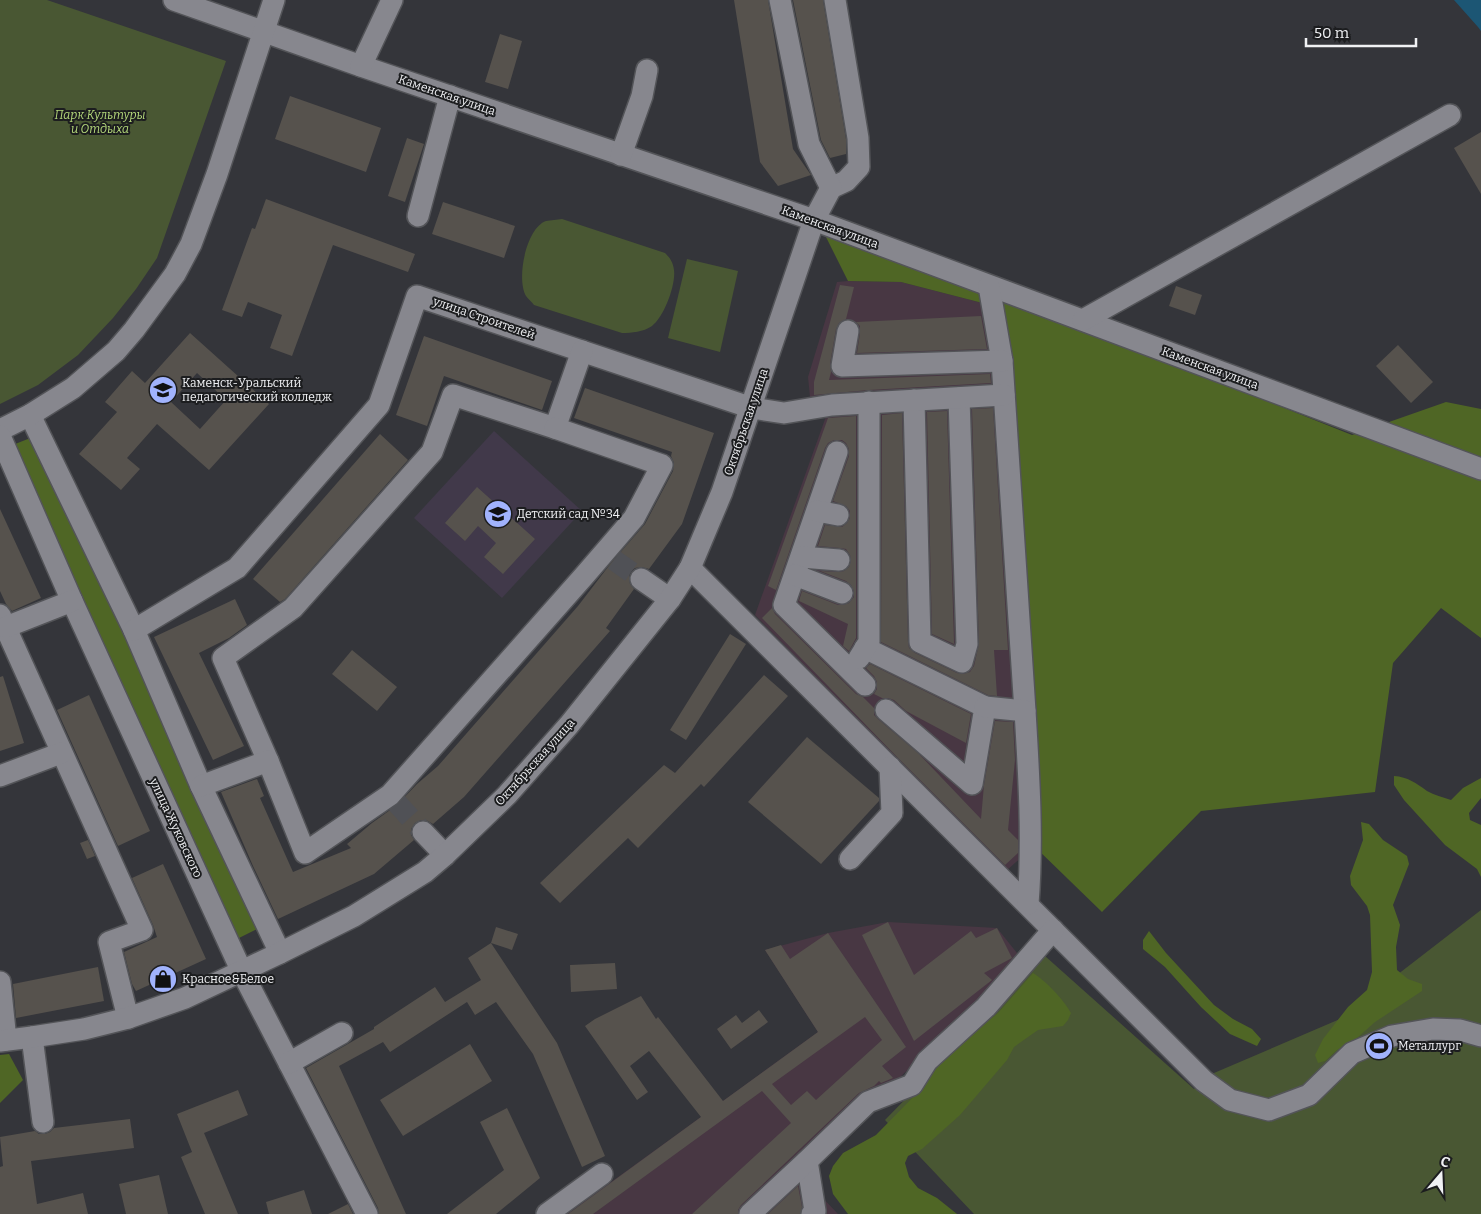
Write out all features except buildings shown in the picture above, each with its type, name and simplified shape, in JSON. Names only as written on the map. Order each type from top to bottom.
[{"type":"street","name":"Каменская улица","points":[[174,0],[814,220],[1481,469]]},
{"type":"street","points":[[0,430],[30,415],[73,388],[116,351],[134,330],[175,274],[191,244],[274,0]]},
{"type":"street","points":[[362,66],[392,0]]},
{"type":"street","points":[[780,0],[809,144],[830,188],[846,181],[859,167],[858,138],[835,0]]},
{"type":"street","points":[[622,155],[642,96],[647,70]]},
{"type":"street","points":[[418,216],[450,96]]},
{"type":"street","points":[[1083,320],[1450,115]]},
{"type":"street","name":"Октябрьская улица","points":[[3,1040],[84,1029],[128,1018],[185,998],[280,954],[354,916],[425,872],[507,795],[570,725],[670,599],[690,568],[722,492],[752,408],[814,220],[830,188]]},
{"type":"street","points":[[989,286],[1002,361],[1025,712],[1030,794],[1030,881],[1028,904]]},
{"type":"street","name":"улица Строителей","points":[[134,630],[238,568],[380,405],[417,296],[752,408],[784,413],[832,405],[1004,395]]},
{"type":"street","points":[[848,331],[842,366],[1002,361]]},
{"type":"street","points":[[555,428],[582,351]]},
{"type":"street","points":[[454,395],[555,428],[662,464],[634,518],[609,556],[393,798],[305,852],[268,761],[222,658],[293,608],[432,452],[454,395]]},
{"type":"street","points":[[914,400],[920,642],[962,662],[967,644],[959,398]]},
{"type":"street","points":[[837,452],[784,605],[858,678],[868,642],[869,402]]},
{"type":"street","points":[[30,415],[134,630],[201,786],[280,954]]},
{"type":"street","name":"улица Жуковского","points":[[0,436],[72,601],[242,972],[367,1214]]},
{"type":"street","points":[[817,511],[838,515]]},
{"type":"street","points":[[798,566],[839,560]]},
{"type":"street","points":[[798,566],[842,593]]},
{"type":"street","points":[[690,568],[1204,1081],[1230,1100],[1269,1110],[1309,1095],[1352,1053],[1392,1036],[1433,1029],[1460,1030],[1481,1036]]},
{"type":"street","points":[[641,579],[670,599]]},
{"type":"street","points":[[72,601],[3,621],[142,930],[109,942],[128,1018]]},
{"type":"street","points":[[865,648],[985,707],[1025,712]]},
{"type":"street","points":[[886,710],[972,784],[985,707]]},
{"type":"street","points":[[0,776],[61,753]]},
{"type":"street","points":[[201,786],[268,761]]},
{"type":"street","points":[[850,859],[892,814],[890,767]]},
{"type":"street","points":[[423,832],[445,855]]},
{"type":"street","points":[[750,1214],[808,1162],[868,1102],[912,1085],[927,1061],[986,1007],[1053,930]]},
{"type":"street","points":[[0,982],[3,1040]]},
{"type":"street","points":[[289,1063],[342,1033]]},
{"type":"street","points":[[32,1037],[43,1122]]},
{"type":"street","points":[[808,1162],[815,1213]]},
{"type":"street","points":[[547,1214],[602,1174]]},
{"type":"shaded area","points":[[837,282],[901,282],[998,307],[1034,846],[1005,872],[755,615],[829,408],[810,397],[808,377]]},
{"type":"shaded area","name":"Детский сад №34","points":[[494,431],[582,511],[502,598],[414,518]]},
{"type":"shaded area","points":[[888,922],[997,928],[1021,958],[801,1175],[838,1214],[567,1214],[818,1032],[765,950],[828,933]]},
{"type":"green space","name":"Парк Культуры и Отдыха","points":[[0,0],[47,0],[226,61],[157,258],[113,318],[78,355],[38,385],[0,404]]},
{"type":"green space","points":[[562,219],[665,253],[674,267],[673,284],[661,316],[652,326],[637,332],[622,333],[534,305],[527,297],[523,288],[522,278],[528,243],[533,233],[546,221]]},
{"type":"green space","points":[[823,231],[1101,335],[1352,435],[1446,402],[1481,409],[1481,638],[1441,608],[1393,663],[1375,792],[1201,811],[1102,912],[1034,846],[998,307],[901,282],[848,281]]},
{"type":"green space","points":[[687,259],[738,271],[720,352],[668,338]]},
{"type":"green space","points":[[33,437],[261,927],[239,938],[10,446]]},
{"type":"green space","points":[[1394,776],[1408,779],[1430,792],[1451,800],[1463,788],[1481,778],[1481,798],[1469,813],[1470,820],[1481,825],[1481,877],[1477,869],[1445,845],[1404,800],[1394,785]]},
{"type":"green space","points":[[1361,822],[1369,824],[1383,840],[1407,856],[1409,864],[1393,905],[1400,925],[1396,947],[1397,970],[1408,979],[1422,984],[1422,991],[1375,1022],[1357,1038],[1337,1050],[1325,1061],[1318,1063],[1315,1055],[1323,1039],[1348,1007],[1367,990],[1372,972],[1370,915],[1367,906],[1351,885],[1350,876],[1363,840]]},
{"type":"green space","name":"Металлург","points":[[1481,910],[1481,1214],[974,1214],[885,1120],[1045,956],[1194,1089],[1214,1073],[1340,1019]]},
{"type":"green space","points":[[1149,931],[1166,953],[1214,1005],[1233,1019],[1252,1029],[1261,1039],[1257,1046],[1230,1034],[1201,1007],[1165,967],[1143,949],[1143,940]]},
{"type":"green space","points":[[1033,973],[1064,1002],[1071,1013],[1068,1020],[1063,1026],[1038,1030],[1014,1047],[1007,1060],[960,1115],[922,1149],[908,1156],[905,1163],[909,1177],[918,1188],[937,1198],[957,1214],[848,1214],[833,1194],[829,1176],[833,1166],[843,1153],[876,1135],[921,1089],[941,1062],[998,1013]]},
{"type":"green space","points":[[9,1054],[23,1080],[0,1103],[0,1055]]},
{"type":"water","points":[[1454,0],[1481,0],[1481,31],[1478,27]]},
{"type":"tunnel","points":[[614,560],[641,579]]},
{"type":"tunnel","points":[[396,802],[423,832]]},
{"type":"place","name":"Каменск-Уральский педагогический колледж","points":[[163,390]]},
{"type":"place","name":"Детский сад №34","points":[[498,514]]},
{"type":"place","name":"Красное&Белое","points":[[163,979]]},
{"type":"place","name":"Металлург","points":[[1379,1046]]}]
